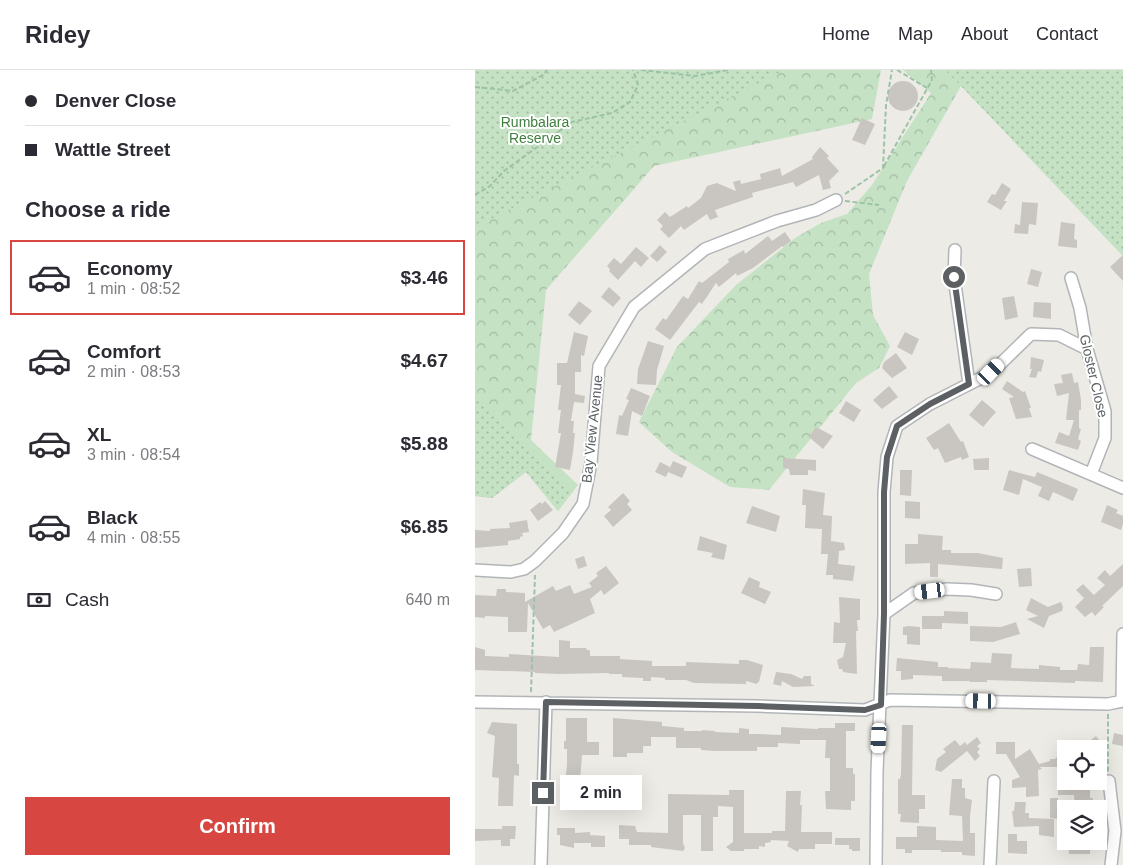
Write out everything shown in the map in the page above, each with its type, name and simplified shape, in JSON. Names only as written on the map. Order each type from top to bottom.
[{"type":"street","name":"Bay View Avenue","points":[[475,570],[511,572],[524,569],[535,562],[563,534],[583,504],[591,463],[599,366],[634,307],[705,249],[777,221],[816,210],[836,200]]},
{"type":"street","points":[[955,250],[954,277],[969,384]]},
{"type":"street","name":"Gloster Close","points":[[1071,278],[1080,308],[1087,349],[1105,411],[1105,438],[1091,474]]},
{"type":"street","points":[[877,865],[877,771],[884,614],[885,474],[887,457],[897,426],[930,404],[991,372],[1031,334],[1059,335],[1087,349]]},
{"type":"street","points":[[1032,449],[1123,488]]},
{"type":"street","points":[[884,614],[914,593],[947,589],[996,594]]},
{"type":"street","points":[[475,702],[748,706],[865,710],[890,700],[1108,704],[1122,701],[1123,634]]},
{"type":"street","points":[[541,865],[546,702]]},
{"type":"street","points":[[990,865],[994,781]]},
{"type":"street","points":[[1109,781],[1115,831],[1111,865]]},
{"type":"path","points":[[475,87],[513,92],[543,75],[547,70]]},
{"type":"path","points":[[475,195],[489,186],[504,171],[572,122],[612,113],[630,102],[638,85],[633,70]]},
{"type":"path","points":[[641,70],[695,76],[728,70]]},
{"type":"path","points":[[883,168],[886,105],[892,70]]},
{"type":"path","points":[[897,70],[927,88]]},
{"type":"path","points":[[836,200],[883,168],[932,80],[931,70]]},
{"type":"path","points":[[836,200],[879,205]]},
{"type":"path","points":[[531,702],[535,562]]},
{"type":"path","points":[[1108,704],[1109,781]]},
{"type":"green space","points":[[475,70],[881,70],[872,119],[654,166],[546,290],[531,440],[578,485],[558,511],[526,472],[492,498],[475,496]]},
{"type":"green space","name":"Rumbalara Reserve","points":[[475,70],[784,70],[475,227]]},
{"type":"green space","points":[[903,70],[1123,70],[1123,256],[961,86],[907,181],[869,274],[873,315],[890,346],[879,368],[856,383],[769,490],[730,487],[672,452],[639,422],[677,347],[736,285],[795,238],[821,223],[847,214],[872,185],[931,93]]},
{"type":"green space","points":[[945,70],[1123,70],[1123,256],[961,86]]},
{"type":"green space","points":[[475,393],[573,491],[558,511],[526,472],[492,498],[475,496]]},
{"type":"building","points":[[903,81],[914,85],[918,96],[914,107],[903,111],[892,107],[888,96],[892,85]]},
{"type":"building","points":[[862,118],[875,124],[865,145],[852,140]]},
{"type":"building","points":[[820,147],[839,171],[829,181],[831,188],[823,190],[819,175],[796,187],[793,182],[752,193],[753,197],[715,210],[718,217],[710,220],[707,214],[684,230],[681,226],[669,238],[660,229],[663,226],[657,220],[665,212],[670,217],[687,206],[688,208],[701,198],[707,186],[717,183],[736,191],[733,182],[740,180],[741,184],[761,179],[760,174],[780,168],[782,176],[813,159],[812,157]]},
{"type":"building","points":[[1002,183],[1011,189],[1004,201],[1007,201],[1001,210],[987,202],[992,194],[995,195]]},
{"type":"building","points":[[1022,202],[1038,203],[1036,225],[1029,224],[1028,234],[1014,233],[1015,224],[1020,225]]},
{"type":"building","points":[[1061,222],[1075,224],[1074,239],[1077,240],[1077,248],[1058,246]]},
{"type":"building","points":[[785,232],[791,241],[753,268],[737,276],[736,273],[719,287],[716,283],[702,304],[699,302],[670,340],[655,329],[663,318],[666,320],[683,296],[688,299],[699,281],[702,283],[729,262],[728,259],[744,250],[745,254],[768,236],[772,241]]},
{"type":"building","points":[[660,245],[667,252],[657,262],[650,256]]},
{"type":"building","points":[[636,247],[649,258],[641,267],[635,261],[618,280],[609,271],[610,269],[607,266],[614,258],[621,264]]},
{"type":"building","points":[[1123,255],[1123,281],[1110,267]]},
{"type":"building","points":[[1031,269],[1042,272],[1038,287],[1027,284]]},
{"type":"building","points":[[609,287],[621,298],[613,307],[601,297]]},
{"type":"building","points":[[1014,296],[1018,317],[1005,320],[1002,298]]},
{"type":"building","points":[[579,301],[592,311],[580,325],[568,315]]},
{"type":"building","points":[[1034,302],[1051,303],[1051,319],[1033,317]]},
{"type":"building","points":[[574,332],[588,336],[584,356],[581,355],[581,372],[575,372],[575,394],[585,396],[584,403],[574,402],[571,421],[574,421],[573,433],[575,433],[570,470],[555,467],[561,433],[558,433],[561,410],[558,410],[561,385],[557,385],[557,363],[567,363]]},
{"type":"building","points":[[905,332],[919,339],[912,355],[897,347]]},
{"type":"building","points":[[648,341],[664,346],[657,370],[656,385],[637,384],[638,369]]},
{"type":"building","points":[[896,353],[907,368],[892,378],[882,368],[884,362]]},
{"type":"building","points":[[1031,357],[1044,360],[1041,372],[1038,371],[1036,378],[1029,377],[1032,369],[1030,369]]},
{"type":"building","points":[[1072,373],[1074,383],[1078,382],[1081,400],[1079,428],[1081,429],[1078,439],[1081,441],[1078,450],[1055,443],[1059,432],[1069,436],[1074,420],[1066,420],[1069,393],[1057,396],[1054,384],[1063,383],[1061,375]]},
{"type":"building","points":[[1007,381],[1023,392],[1025,391],[1032,417],[1016,419],[1009,398],[1014,397],[1002,389]]},
{"type":"building","points":[[889,386],[898,397],[882,409],[873,400]]},
{"type":"building","points":[[631,388],[650,396],[642,416],[632,411],[628,436],[616,434],[619,415],[622,416],[629,400],[626,399]]},
{"type":"building","points":[[982,400],[996,412],[983,427],[969,415]]},
{"type":"building","points":[[846,401],[861,410],[854,422],[839,413]]},
{"type":"building","points":[[949,423],[961,442],[963,441],[969,457],[962,460],[961,457],[945,463],[938,448],[934,450],[926,438]]},
{"type":"building","points":[[816,427],[833,436],[823,449],[809,437]]},
{"type":"building","points":[[783,458],[816,460],[816,471],[808,470],[808,475],[790,475],[789,469],[783,468]]},
{"type":"building","points":[[989,458],[989,470],[974,470],[973,459]]},
{"type":"building","points":[[673,461],[687,467],[682,478],[668,472]]},
{"type":"building","points":[[660,462],[670,467],[666,477],[655,472]]},
{"type":"building","points":[[900,470],[912,470],[911,496],[900,495]]},
{"type":"building","points":[[1009,470],[1035,477],[1037,472],[1078,489],[1073,501],[1053,492],[1049,501],[1038,496],[1042,487],[1023,479],[1019,495],[1003,490]]},
{"type":"building","points":[[803,489],[825,493],[823,515],[832,516],[831,541],[844,543],[845,550],[839,551],[838,564],[855,566],[853,581],[833,579],[833,575],[826,575],[828,554],[821,554],[822,529],[805,528],[806,505],[802,505]]},
{"type":"building","points":[[623,493],[630,501],[627,504],[632,510],[613,527],[604,516],[611,510],[608,507]]},
{"type":"building","points":[[545,501],[553,510],[538,521],[530,510],[540,502],[542,504]]},
{"type":"building","points":[[905,501],[920,502],[920,519],[905,518]]},
{"type":"building","points":[[1107,505],[1118,510],[1116,513],[1123,516],[1121,530],[1101,522]]},
{"type":"building","points":[[752,506],[780,516],[776,532],[746,523]]},
{"type":"building","points":[[527,520],[529,532],[522,533],[523,536],[520,539],[508,541],[508,545],[475,548],[475,530],[490,531],[490,529],[510,528],[509,523]]},
{"type":"building","points":[[918,534],[943,536],[942,550],[951,550],[951,553],[978,553],[1003,558],[1002,569],[938,564],[938,577],[930,577],[930,563],[905,564],[905,544],[918,544]]},
{"type":"building","points":[[700,536],[727,545],[724,560],[711,557],[713,553],[697,550]]},
{"type":"building","points":[[584,556],[587,566],[578,569],[575,559]]},
{"type":"building","points":[[1123,564],[1123,586],[1102,606],[1104,607],[1095,616],[1092,612],[1085,617],[1075,607],[1084,598],[1076,590],[1083,584],[1094,595],[1105,585],[1097,578],[1105,570],[1110,576]]},
{"type":"building","points":[[606,566],[619,583],[604,595],[601,590],[590,599],[595,613],[554,632],[550,625],[543,629],[528,603],[527,632],[508,632],[508,617],[475,617],[475,595],[496,596],[497,589],[506,589],[506,592],[525,593],[525,602],[553,586],[556,591],[570,585],[574,594],[592,587],[589,583],[598,576],[596,573]]},
{"type":"building","points":[[1031,568],[1032,586],[1019,587],[1017,569]]},
{"type":"building","points":[[749,577],[760,582],[759,587],[771,592],[765,604],[741,593]]},
{"type":"building","points":[[839,597],[860,599],[860,620],[857,620],[858,631],[856,631],[857,674],[843,672],[842,669],[839,669],[837,660],[843,657],[846,643],[833,643],[834,622],[840,623]]},
{"type":"building","points":[[1031,598],[1048,607],[1061,602],[1062,611],[1049,616],[1044,628],[1027,619],[1038,616],[1026,610]]},
{"type":"building","points":[[944,611],[968,612],[968,624],[942,623],[942,629],[922,629],[922,616],[944,616]]},
{"type":"building","points":[[1016,622],[1020,634],[993,642],[970,641],[970,626],[1001,627]]},
{"type":"building","points":[[903,627],[920,627],[920,645],[907,644],[907,635],[903,635]]},
{"type":"building","points":[[559,640],[570,641],[570,648],[586,648],[590,650],[590,656],[620,656],[620,659],[652,661],[652,666],[686,666],[686,662],[739,664],[739,660],[747,660],[763,665],[757,684],[746,681],[746,684],[694,683],[686,680],[665,680],[665,678],[651,677],[651,681],[643,681],[643,678],[622,677],[622,674],[609,673],[559,674],[475,670],[475,647],[485,650],[485,656],[509,657],[509,654],[559,657]]},
{"type":"building","points":[[1090,647],[1104,647],[1103,682],[942,681],[942,676],[913,675],[913,679],[901,680],[901,671],[896,671],[897,658],[938,662],[938,667],[970,669],[971,662],[991,663],[992,653],[1012,654],[1011,668],[1039,669],[1039,665],[1060,667],[1060,670],[1077,670],[1078,664],[1089,665]]},
{"type":"building","points":[[776,672],[791,674],[802,679],[804,676],[811,676],[811,684],[815,686],[793,687],[782,681],[781,686],[773,684]]},
{"type":"building","points":[[566,718],[587,718],[587,742],[599,742],[599,755],[582,755],[578,807],[564,807],[565,799],[563,799],[567,765],[567,749],[564,749]]},
{"type":"building","points":[[613,718],[662,722],[662,726],[684,728],[684,731],[702,730],[739,733],[739,728],[749,729],[749,734],[781,735],[781,727],[818,729],[835,728],[835,723],[855,723],[855,731],[846,731],[846,768],[853,768],[853,774],[855,774],[855,801],[851,801],[851,810],[826,809],[825,791],[830,791],[830,758],[825,758],[826,740],[800,740],[800,744],[778,743],[778,747],[757,747],[757,751],[714,751],[701,750],[701,748],[676,748],[676,737],[651,737],[651,746],[643,746],[643,753],[627,753],[627,757],[613,757]]},
{"type":"building","points":[[492,722],[517,724],[517,764],[519,764],[519,776],[514,775],[513,806],[498,806],[499,778],[492,777],[495,736],[487,733]]},
{"type":"building","points":[[902,725],[913,725],[912,795],[925,795],[925,809],[919,809],[919,823],[900,822],[901,814],[898,814],[898,779],[900,779],[901,774]]},
{"type":"building","points":[[1114,733],[1123,735],[1123,746],[1112,744]]},
{"type":"building","points":[[1096,736],[1099,740],[1091,740]]},
{"type":"building","points":[[977,737],[981,743],[977,746],[980,749],[977,752],[980,756],[975,761],[967,751],[941,772],[935,770],[937,759],[946,752],[943,749],[955,740],[960,746],[965,742],[967,745]]},
{"type":"building","points":[[996,742],[1015,742],[1015,759],[1030,749],[1039,764],[1057,757],[1057,767],[1040,767],[1042,769],[1038,770],[1039,796],[1026,797],[1026,787],[1012,788],[1012,780],[1020,777],[1006,754],[996,754]]},
{"type":"building","points":[[952,779],[962,779],[962,788],[965,788],[965,798],[972,800],[970,833],[975,833],[975,856],[962,855],[962,852],[941,852],[941,850],[912,850],[912,853],[905,853],[905,849],[896,849],[896,837],[917,837],[917,826],[936,827],[936,840],[963,841],[962,816],[949,815]]},
{"type":"building","points":[[729,790],[744,790],[744,833],[785,831],[786,791],[801,791],[801,832],[832,832],[832,844],[815,844],[815,849],[799,849],[798,852],[787,846],[789,841],[771,840],[771,842],[765,843],[765,847],[759,846],[759,849],[731,851],[726,847],[733,842],[733,807],[718,806],[718,817],[713,817],[713,851],[701,851],[701,815],[683,815],[683,843],[685,848],[683,851],[651,847],[651,845],[629,845],[629,839],[619,839],[619,825],[635,826],[637,832],[668,833],[668,794],[729,795]]},
{"type":"building","points":[[1058,790],[1090,790],[1090,798],[1093,798],[1093,800],[1074,800],[1074,795],[1058,795]]},
{"type":"building","points":[[1050,798],[1058,798],[1057,819],[1050,818]]},
{"type":"building","points":[[1015,802],[1026,802],[1025,813],[1029,813],[1029,818],[1054,819],[1054,837],[1039,835],[1039,826],[1014,827],[1012,811],[1014,811]]},
{"type":"building","points":[[502,826],[516,826],[515,839],[510,839],[510,846],[501,846],[501,840],[475,841],[475,829],[502,829]]},
{"type":"building","points":[[557,828],[575,828],[575,833],[590,832],[590,835],[605,836],[605,847],[591,847],[591,843],[574,843],[574,848],[560,845],[560,835],[557,835]]},
{"type":"building","points":[[1008,834],[1017,834],[1017,841],[1027,841],[1027,854],[1008,853]]},
{"type":"building","points":[[835,838],[860,838],[860,851],[852,851],[852,849],[849,849],[849,845],[835,845]]},
{"type":"building","points":[[1069,850],[1090,850],[1090,854],[1069,854]]},
{"type":"route","points":[[543,793],[546,702],[865,710],[881,705],[884,614],[884,492],[887,457],[897,426],[930,404],[969,384],[954,277]]}]
